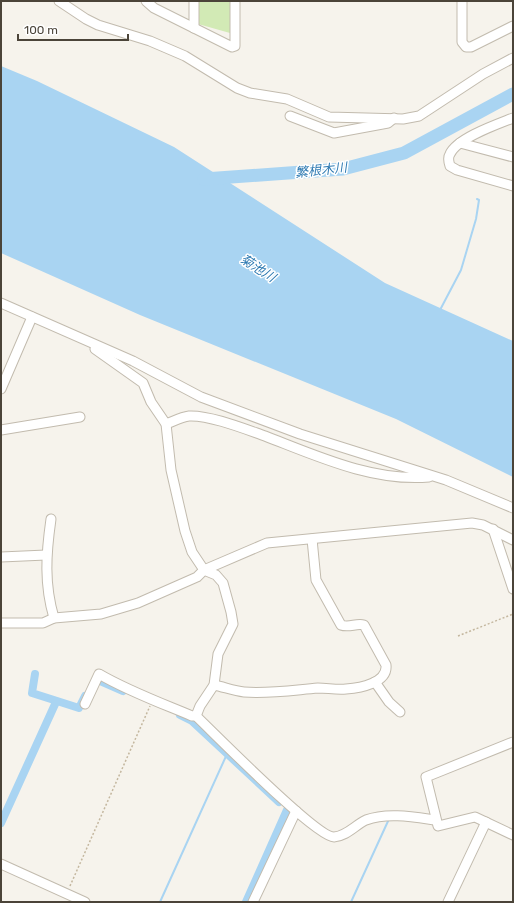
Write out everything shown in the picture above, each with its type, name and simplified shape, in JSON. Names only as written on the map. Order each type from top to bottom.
[{"type":"street","points":[[59,1],[86,19],[150,41],[185,56],[237,88],[250,93],[286,99],[330,117],[403,119],[419,116],[483,74],[513,58]]},
{"type":"street","points":[[146,1],[154,8],[232,48],[235,46],[235,1]]},
{"type":"street","points":[[194,1],[194,28]]},
{"type":"street","points":[[462,1],[462,42],[466,47],[471,47],[513,26]]},
{"type":"street","points":[[301,105],[293,117],[334,134],[388,123],[394,118]]},
{"type":"street","points":[[513,118],[492,126],[460,143],[450,154],[450,166],[472,176],[513,186]]},
{"type":"street","points":[[460,143],[513,157]]},
{"type":"street","points":[[1,303],[92,345],[133,361],[201,397],[300,434],[434,477],[513,508]]},
{"type":"street","points":[[1,389],[32,317]]},
{"type":"street","points":[[92,345],[96,351],[143,383],[151,402],[166,424],[171,470],[185,531],[192,552],[204,570],[216,575],[223,582],[233,624],[218,654],[214,685],[200,706],[196,716]]},
{"type":"street","points":[[166,424],[188,416],[236,425],[315,455],[376,474],[414,478],[434,477]]},
{"type":"street","points":[[1,430],[80,417]]},
{"type":"street","points":[[51,519],[46,555],[49,600],[54,618]]},
{"type":"street","points":[[1,623],[43,623],[54,618],[81,617],[101,614],[138,603],[197,577],[204,570],[267,543],[472,523],[493,529],[513,540]]},
{"type":"street","points":[[493,529],[513,589]]},
{"type":"street","points":[[214,685],[243,692],[277,692],[319,688],[346,690],[375,682],[384,676],[386,665],[364,626],[360,624],[346,627],[341,625],[316,580],[312,539]]},
{"type":"street","points":[[1,556],[46,555]]},
{"type":"street","points":[[85,704],[99,674],[146,697],[192,716],[196,716],[296,811],[322,832],[334,837],[346,833],[365,820],[380,816],[415,817],[435,820]]},
{"type":"street","points":[[375,682],[389,702],[400,712]]},
{"type":"street","points":[[513,742],[426,777],[435,820],[438,826],[475,818],[513,835]]},
{"type":"street","points":[[253,902],[296,811]]},
{"type":"street","points":[[448,902],[486,822]]},
{"type":"street","points":[[1,864],[85,902]]},
{"type":"path","points":[[458,636],[513,614]]},
{"type":"path","points":[[67,894],[151,704]]},
{"type":"green space","points":[[198,1],[230,1],[230,33],[198,24]]},
{"type":"water","name":"菊池川","points":[[1,66],[37,81],[174,147],[385,283],[513,341],[513,477],[396,419],[140,315],[1,253]]},
{"type":"waterway","name":"繁根木川","points":[[204,179],[343,169],[404,153],[513,94]]},
{"type":"waterway","points":[[440,310],[461,270],[476,219],[479,200],[477,199]]},
{"type":"waterway","points":[[35,674],[32,693],[79,708],[85,696]]},
{"type":"waterway","points":[[98,680],[123,691]]},
{"type":"waterway","points":[[1,823],[56,702]]},
{"type":"waterway","points":[[180,715],[192,721],[279,802]]},
{"type":"waterway","points":[[160,902],[227,754]]},
{"type":"waterway","points":[[246,902],[287,810]]},
{"type":"waterway","points":[[351,902],[389,819]]}]
